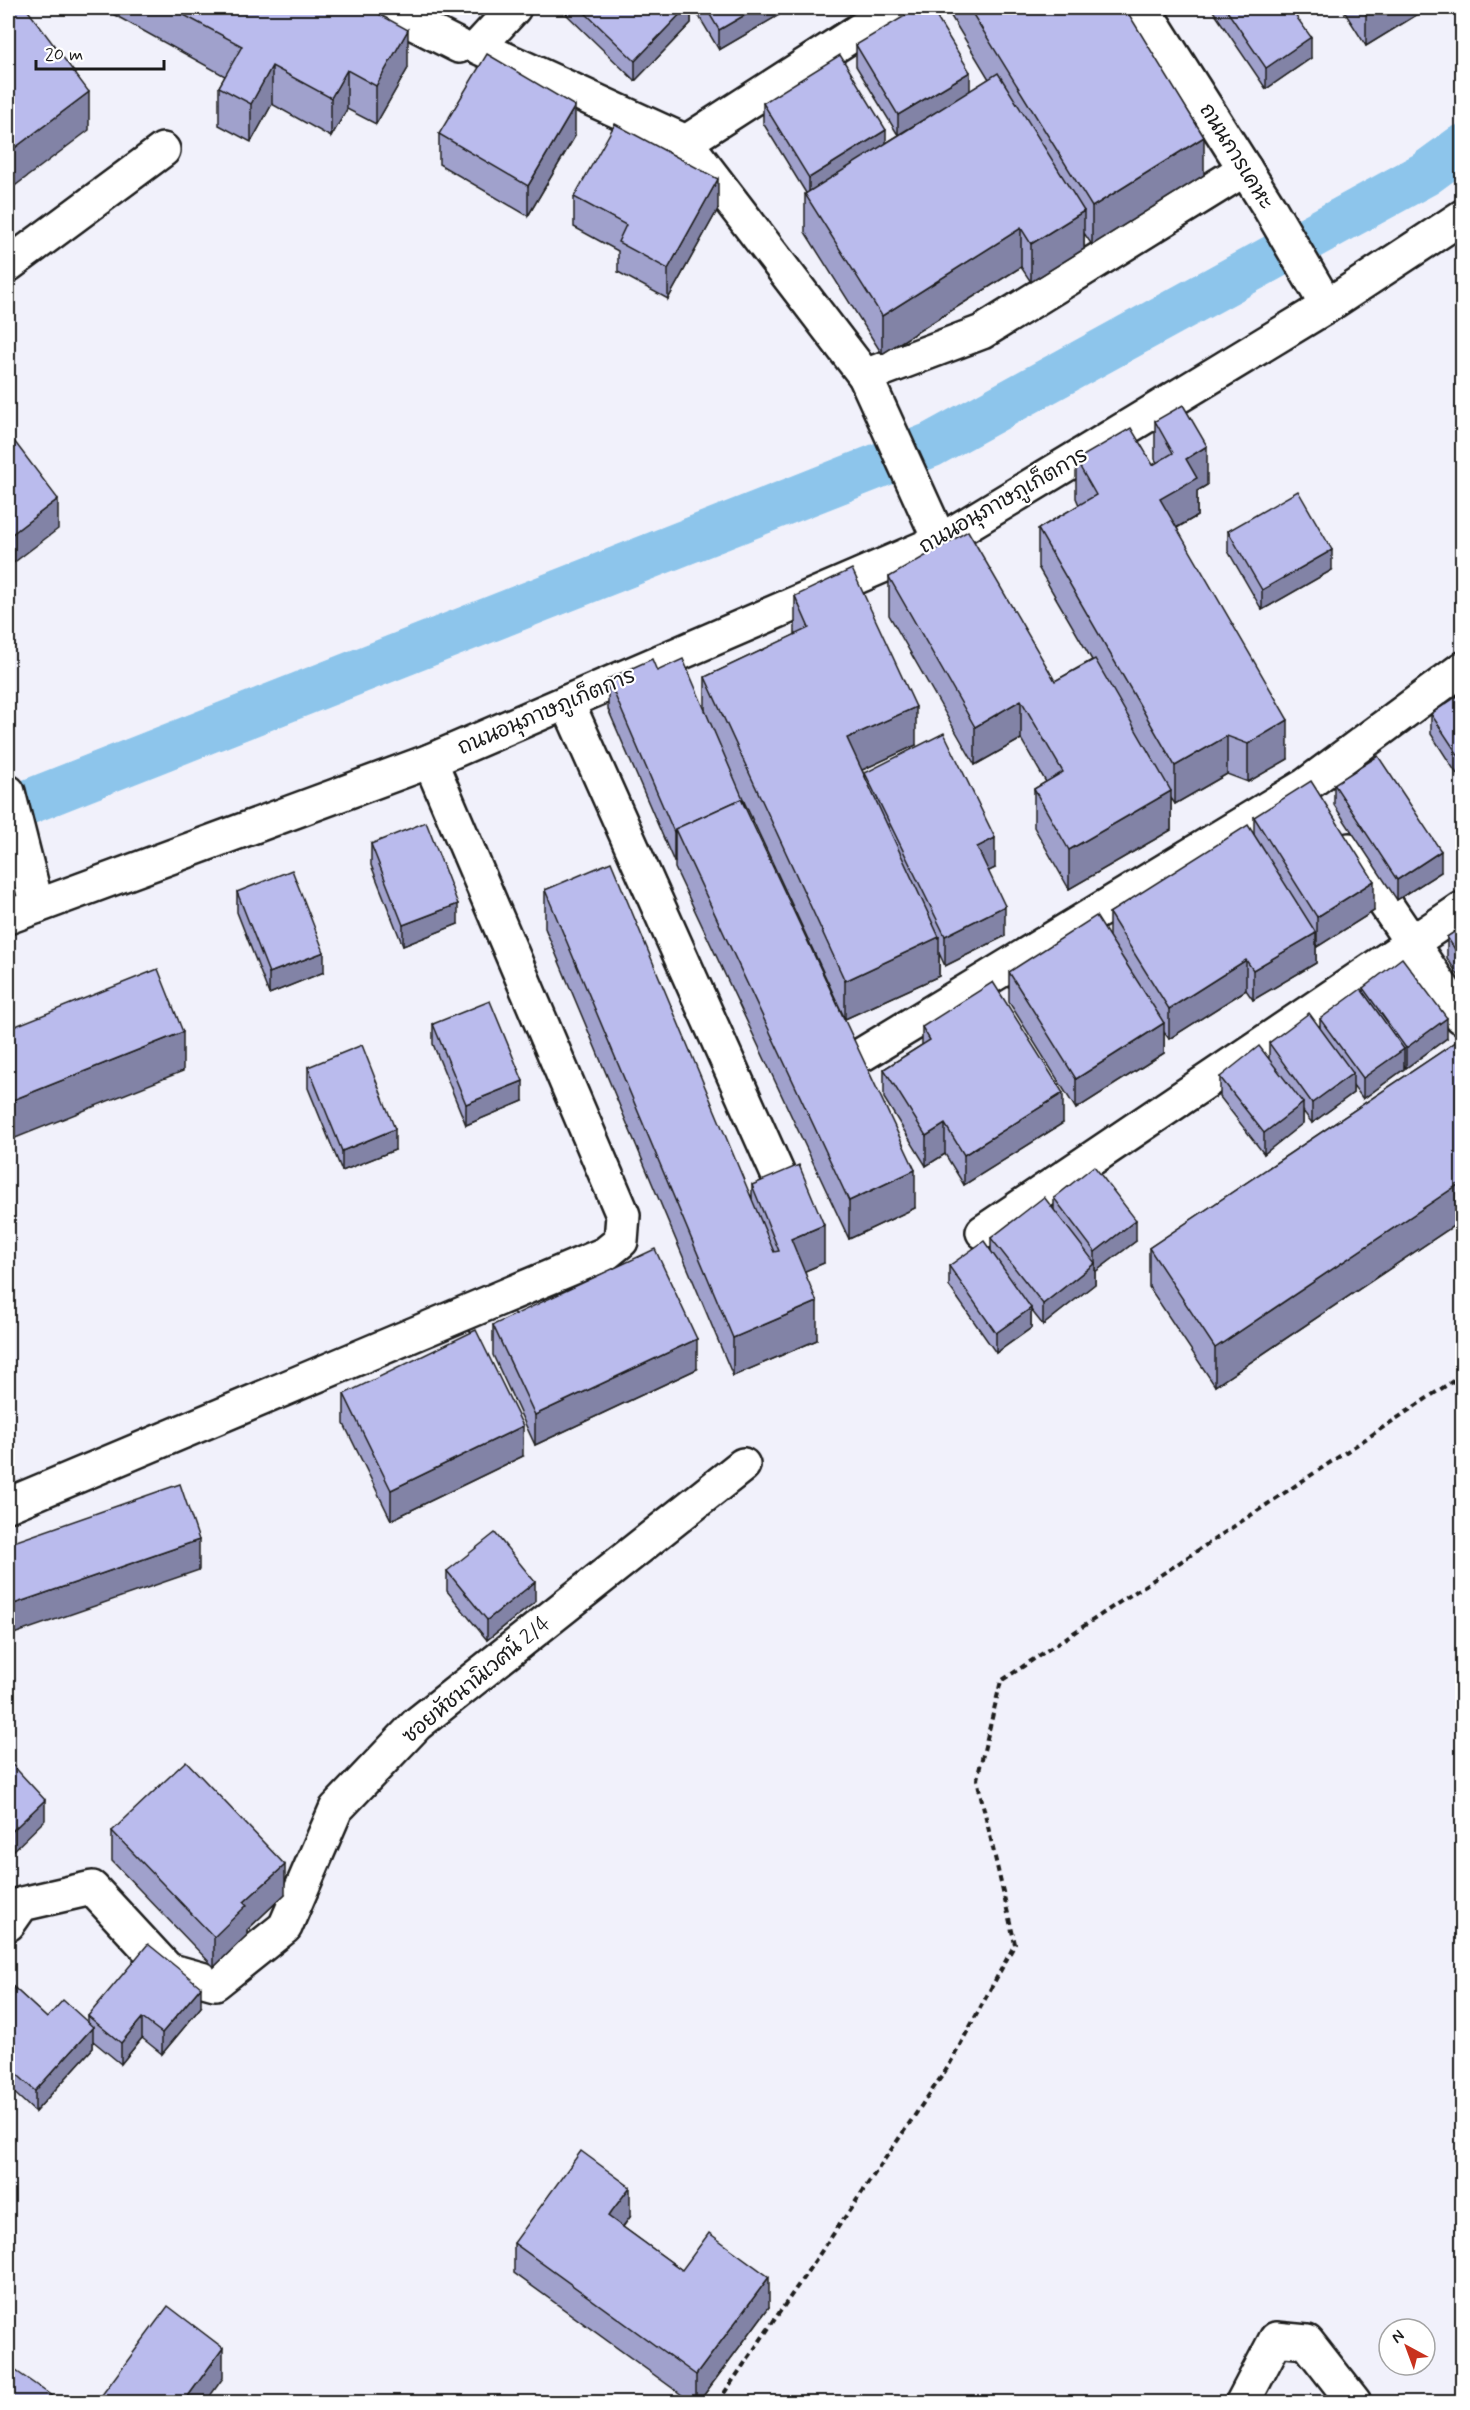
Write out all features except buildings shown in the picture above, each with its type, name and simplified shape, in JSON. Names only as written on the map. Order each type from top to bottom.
[{"type":"street","points":[[384,8],[459,46]]},
{"type":"street","points":[[514,8],[478,47],[686,142],[865,376],[940,541]]},
{"type":"street","points":[[686,142],[894,8]]},
{"type":"street","name":"ถนนการเคหะ","points":[[1143,8],[1269,207],[1327,306]]},
{"type":"street","points":[[8,265],[163,150]]},
{"type":"street","points":[[865,376],[982,332],[1245,169]]},
{"type":"street","name":"ถนนอนุภาษภูเก็ตการ","points":[[8,917],[430,761],[940,541],[1327,306],[1461,221]]},
{"type":"street","points":[[863,1054],[1306,785],[1462,669]]},
{"type":"street","points":[[567,702],[785,1190]]},
{"type":"street","points":[[8,1505],[606,1254],[621,1242],[622,1215],[430,761]]},
{"type":"street","points":[[1306,785],[1462,1017]]},
{"type":"street","points":[[8,792],[37,906]]},
{"type":"street","points":[[983,1232],[1462,909]]},
{"type":"street","name":"ซอยหัชนานิเวศน์ 2/4","points":[[8,1924],[22,1904],[92,1888],[168,1970],[215,1983],[285,1927],[336,1809],[417,1724],[743,1465]]},
{"type":"street","points":[[1243,2403],[1275,2339],[1307,2342],[1354,2403]]},
{"type":"path","points":[[718,2403],[948,2067],[1015,1944],[977,1779],[1001,1681],[1462,1375]]},
{"type":"waterway","points":[[8,810],[931,445],[1425,174],[1462,147]]}]
